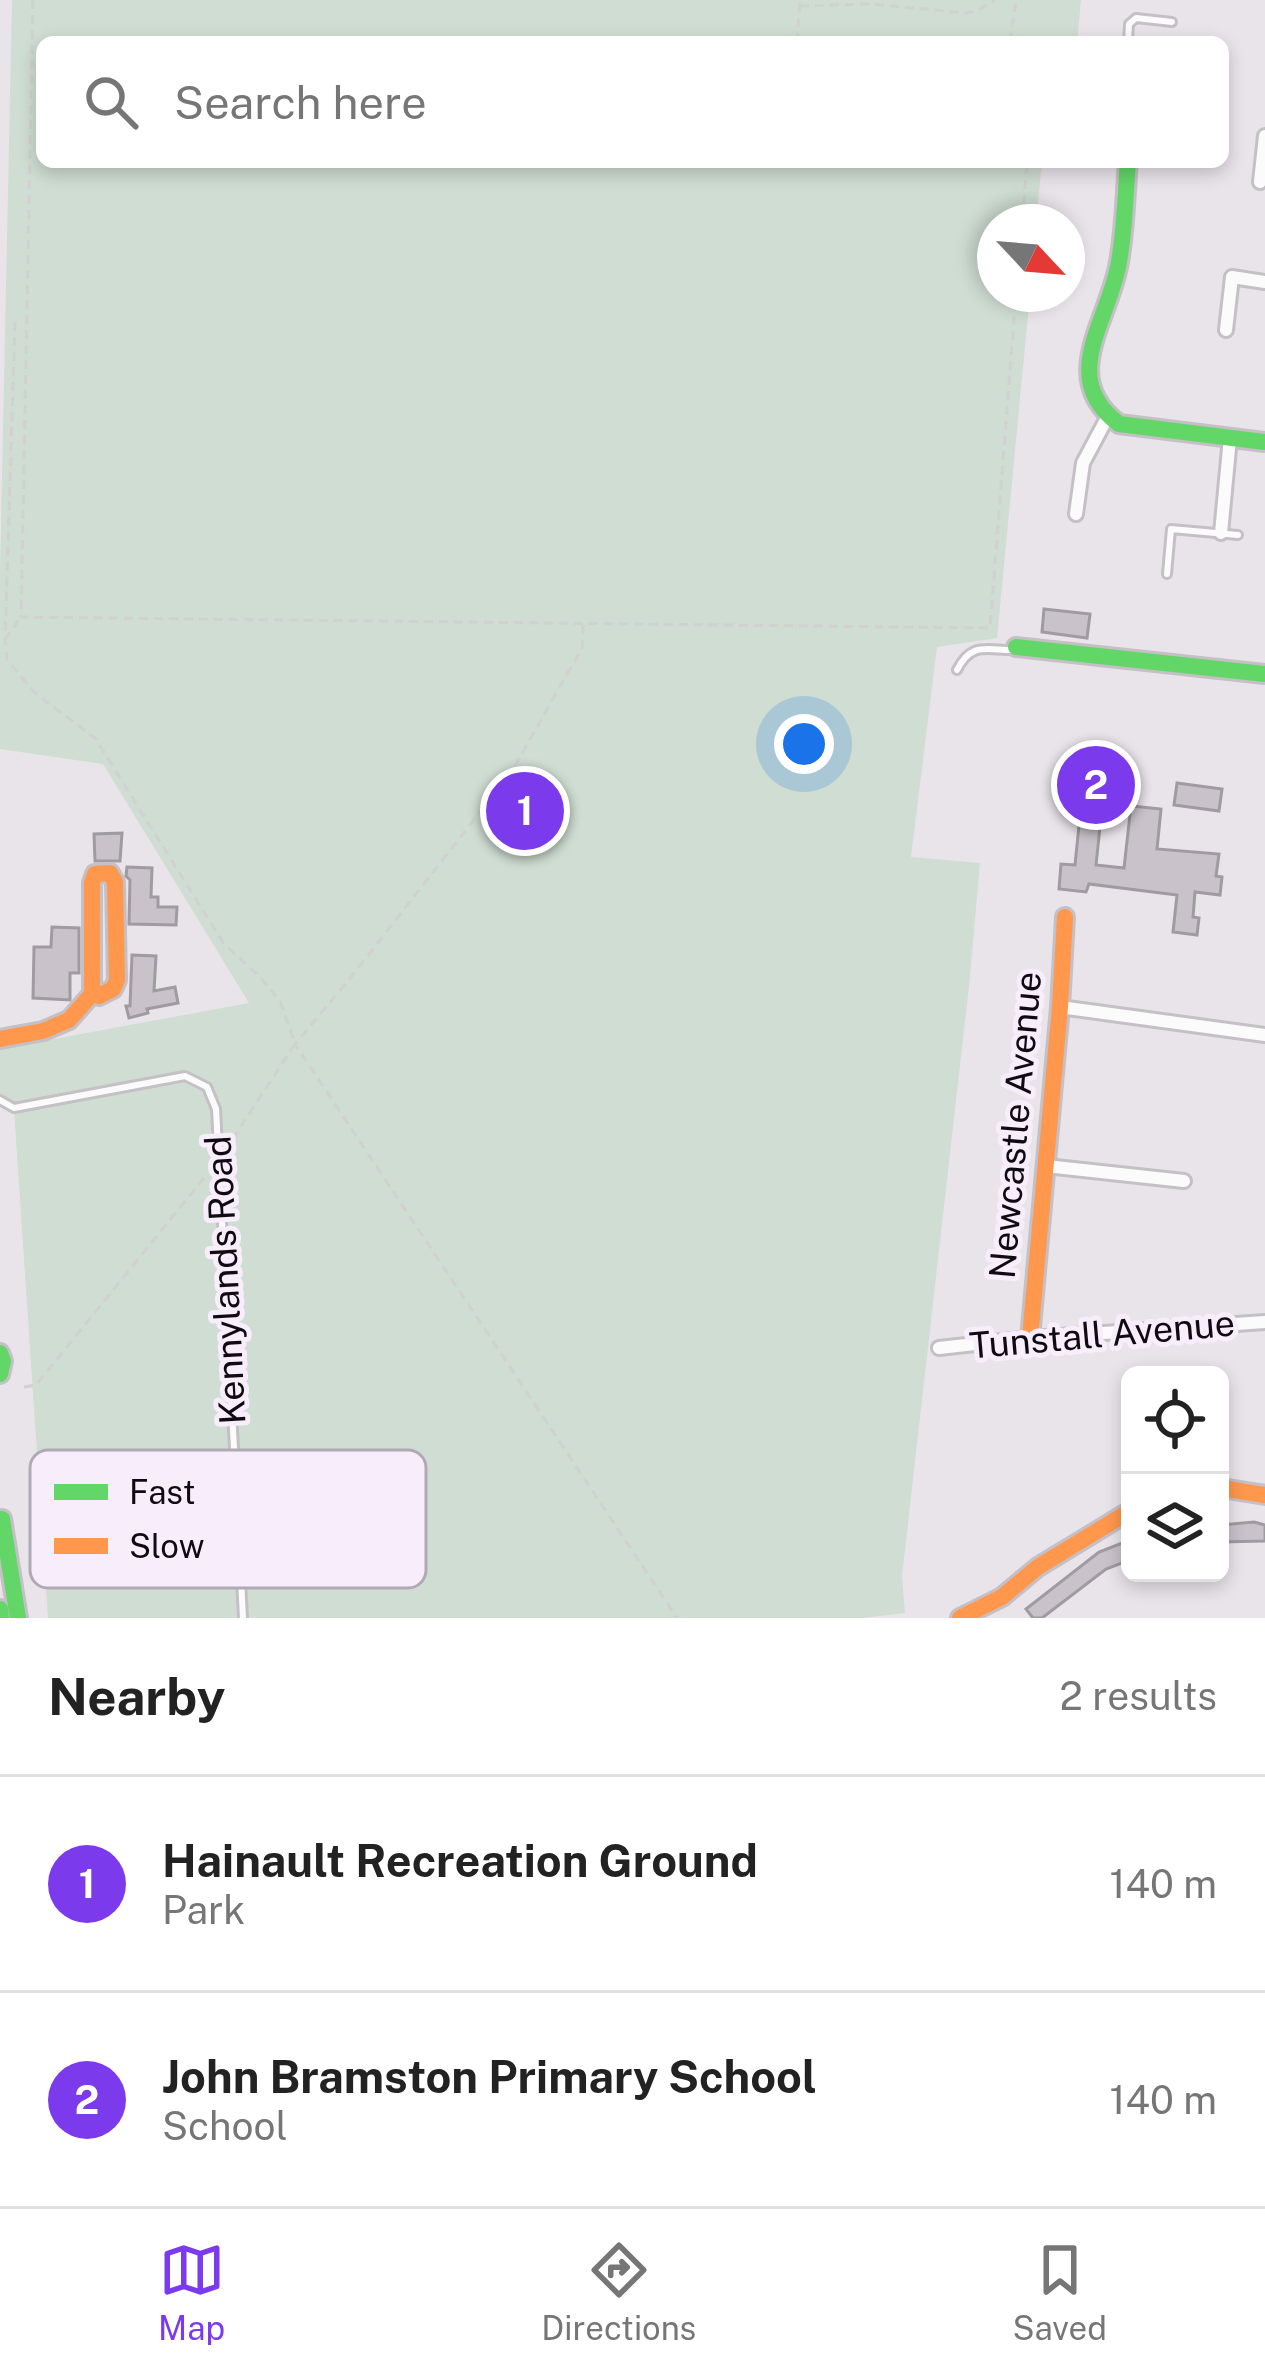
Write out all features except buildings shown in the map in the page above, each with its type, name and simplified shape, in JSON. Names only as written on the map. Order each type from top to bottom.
[{"type":"street","points":[[1260,182],[1265,136]]},
{"type":"street","points":[[1127,168],[1119,265],[1089,362],[1090,393],[1107,418],[1119,424],[1265,442]]},
{"type":"street","points":[[1226,330],[1232,277],[1265,282]]},
{"type":"street","points":[[1076,514],[1083,464],[1107,418]]},
{"type":"street","points":[[1221,533],[1230,438]]},
{"type":"street","points":[[1016,647],[1265,674]]},
{"type":"street","points":[[0,1039],[43,1031],[69,1020],[92,994],[92,883],[95,874],[102,872],[110,873],[115,882],[117,980],[113,989],[92,994]]},
{"type":"street","name":"Newcastle Avenue","points":[[1030,1338],[1065,917]]},
{"type":"street","points":[[1060,1007],[1265,1035]]},
{"type":"street","points":[[1046,1166],[1184,1181]]},
{"type":"street","name":"Tunstall Avenue","points":[[939,1348],[1265,1322]]},
{"type":"street","points":[[0,1353],[0,1374]]},
{"type":"street","points":[[1229,1492],[1265,1495]]},
{"type":"street","points":[[966,1617],[1121,1516]]},
{"type":"street","points":[[2,1519],[18,1618]]},
{"type":"lane","points":[[1129,36],[1132,20],[1172,22]]},
{"type":"lane","points":[[1167,574],[1171,529],[1238,535]]},
{"type":"lane","points":[[958,670],[964,656],[976,649],[1016,647]]},
{"type":"lane","name":"Kennylands Road","points":[[0,1100],[14,1108],[185,1076],[208,1087],[216,1109],[234,1450]]},
{"type":"lane","name":"Kennylands Road","points":[[241,1588],[243,1618]]},
{"type":"path","points":[[5,640],[21,616],[33,0]]},
{"type":"path","points":[[797,36],[800,3],[872,4],[965,14],[995,0]]},
{"type":"path","points":[[1011,36],[1016,0]]},
{"type":"path","points":[[1024,204],[1027,168]]},
{"type":"path","points":[[21,616],[990,628],[1015,312]]},
{"type":"path","points":[[583,623],[582,648],[512,771],[295,1044],[677,1618]]},
{"type":"shaded area","points":[[12,0],[1081,0],[1078,36],[36,36],[36,168],[1041,168],[1038,204],[977,204],[977,312],[1028,312],[997,638],[937,647],[911,857],[980,863],[902,1576],[905,1613],[862,1618],[48,1618],[46,1588],[426,1588],[426,1450],[37,1450],[14,1109],[0,1100],[0,1049],[249,1003],[103,764],[0,749]]},
{"type":"traffic: fast","points":[[1128,168],[1120,254],[1089,370],[1101,407],[1119,424],[1265,442]]},
{"type":"traffic: fast","points":[[1016,647],[1265,674]]},
{"type":"traffic: fast","points":[[0,1353],[0,1374]]},
{"type":"traffic: fast","points":[[2,1519],[18,1618]]},
{"type":"traffic: fast","points":[[0,1609],[1,1618]]},
{"type":"traffic: slow","points":[[0,1039],[43,1031],[69,1020],[92,994],[92,883],[95,874],[110,873],[115,882],[117,980],[113,989],[92,994]]},
{"type":"traffic: slow","points":[[1030,1338],[1065,917]]},
{"type":"traffic: slow","points":[[1229,1489],[1265,1495]]},
{"type":"traffic: slow","points":[[960,1618],[1002,1597],[1038,1567],[1121,1516]]},
{"type":"place","name":"John Bramston Primary School","points":[[1096,785]]},
{"type":"place","name":"Hainault Recreation Ground","points":[[525,811]]}]
